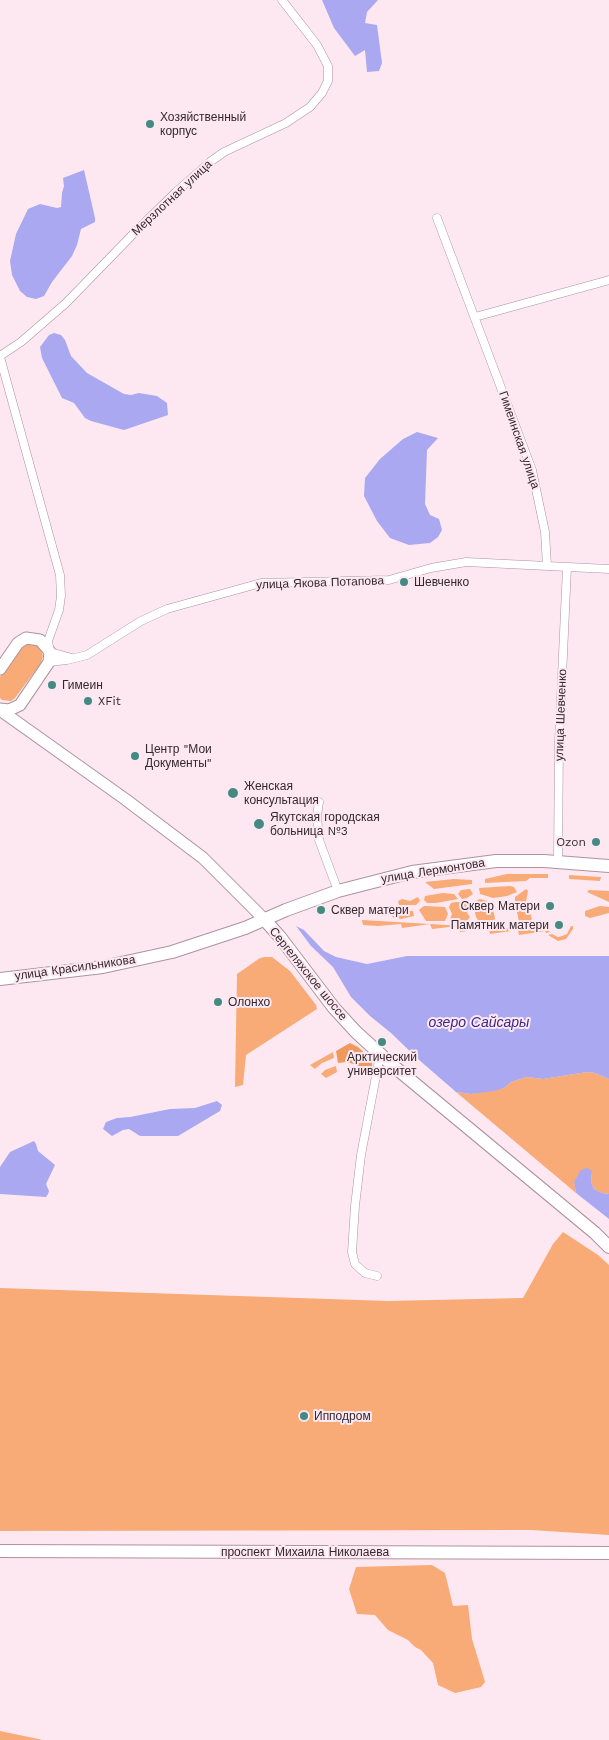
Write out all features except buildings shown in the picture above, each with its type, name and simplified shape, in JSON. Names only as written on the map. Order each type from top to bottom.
[{"type":"main road","points":[[0,669],[18,643],[26,638],[40,640],[50,657],[20,705],[24,719],[31,732]]},
{"type":"main road","name":"Сергеляхское шоссе","points":[[0,710],[9,710],[20,705]]},
{"type":"main road","name":"Сергеляхское шоссе","points":[[0,710],[125,798],[203,858],[264,919],[334,1008],[380,1055],[609,1247]]},
{"type":"main road","name":"улица Лермонтова","points":[[264,919],[338,891],[412,872],[496,862],[558,862],[609,866]]},
{"type":"main road","name":"улица Красильникова","points":[[0,979],[103,967],[172,952],[245,928],[264,919]]},
{"type":"main road","name":"проспект Михаила Николаева","points":[[0,1551],[609,1553]]},
{"type":"street","name":"Мерзлотная улица","points":[[52,626],[59,610],[61,596],[60,575],[0,357],[21,342],[66,303],[195,174],[224,152],[286,123],[310,107],[322,93],[328,80],[328,66],[317,45],[282,0]]},
{"type":"street","name":"Гимеинская улица","points":[[437,218],[532,470],[545,532],[547,566]]},
{"type":"street","points":[[475,317],[609,280]]},
{"type":"street","name":"улица Якова Потапова","points":[[50,657],[74,659],[87,656],[141,621],[167,609],[255,584],[389,580],[431,568],[466,562],[609,569]]},
{"type":"street","name":"улица Шевченко","points":[[558,862],[559,742],[567,567]]},
{"type":"street","points":[[40,640],[52,626]]},
{"type":"street","points":[[50,657],[48,641],[52,626]]},
{"type":"street","points":[[319,802],[317,816],[319,840],[338,891]]},
{"type":"street","points":[[378,1276],[365,1273],[355,1264],[352,1252],[361,1155],[380,1055]]},
{"type":"shaded area","points":[[31,643],[38,646],[41,650],[43,656],[41,663],[15,698],[11,701],[2,700],[0,698],[0,677],[23,646]]},
{"type":"shaded area","points":[[507,874],[548,874],[548,878],[485,883],[485,879]]},
{"type":"shaded area","points":[[569,875],[601,877],[600,881],[569,879]]},
{"type":"shaded area","points":[[454,879],[472,880],[472,884],[434,889],[425,882]]},
{"type":"shaded area","points":[[514,887],[517,892],[493,898],[480,894],[479,888]]},
{"type":"shaded area","points":[[470,889],[473,894],[467,898],[462,899],[458,894],[461,890]]},
{"type":"shaded area","points":[[526,889],[528,891],[526,902],[523,904],[515,901],[515,897]]},
{"type":"shaded area","points":[[589,890],[609,891],[609,902],[587,892]]},
{"type":"shaded area","points":[[443,893],[454,894],[458,899],[436,903],[427,903],[424,900],[425,896]]},
{"type":"shaded area","points":[[418,897],[420,901],[416,905],[399,905],[398,901],[402,899],[410,901]]},
{"type":"shaded area","points":[[480,899],[491,902],[495,918],[494,921],[488,924],[480,923],[476,917],[474,908],[476,901]]},
{"type":"shaded area","points":[[465,902],[469,905],[467,913],[470,917],[466,922],[457,922],[450,919],[452,914],[449,907],[451,903]]},
{"type":"shaded area","points":[[424,906],[445,907],[448,914],[445,921],[426,921],[419,910]]},
{"type":"shaded area","points":[[600,906],[609,907],[609,913],[590,918],[585,916],[585,911]]},
{"type":"shaded area","points":[[525,907],[529,910],[532,919],[528,922],[519,922],[517,912]]},
{"type":"shaded area","points":[[402,910],[413,911],[414,916],[401,919],[392,917],[395,912]]},
{"type":"shaded area","points":[[362,920],[430,924],[402,928],[401,924],[363,925]]},
{"type":"shaded area","points":[[430,924],[550,932],[519,935],[518,930],[490,934],[489,928],[460,932],[458,926],[432,929]]},
{"type":"shaded area","points":[[571,926],[573,926],[573,929],[566,939],[558,941],[548,935],[562,936],[567,934]]},
{"type":"shaded area","points":[[272,957],[290,971],[316,1005],[317,1009],[246,1055],[243,1085],[235,1087],[237,974],[260,958]]},
{"type":"shaded area","points":[[350,1043],[358,1047],[372,1060],[372,1068],[366,1072],[354,1064],[338,1063],[336,1051]]},
{"type":"shaded area","points":[[333,1052],[334,1058],[322,1063],[315,1069],[310,1065]]},
{"type":"shaded area","points":[[336,1066],[337,1072],[326,1078],[321,1074],[325,1070]]},
{"type":"shaded area","points":[[587,1072],[609,1079],[609,1194],[594,1189],[591,1182],[592,1171],[574,1182],[576,1193],[456,1092],[471,1094],[504,1088],[511,1082],[527,1077],[543,1079]]},
{"type":"shaded area","name":"Ипподром","points":[[563,1232],[598,1255],[609,1265],[609,1535],[531,1530],[0,1531],[0,1288],[388,1301],[523,1298],[553,1244]]},
{"type":"shaded area","points":[[432,1565],[445,1573],[453,1606],[468,1605],[472,1639],[485,1682],[481,1687],[455,1693],[438,1685],[433,1663],[421,1650],[408,1640],[388,1630],[375,1615],[357,1614],[349,1589],[356,1567]]},
{"type":"shaded area","points":[[0,1731],[43,1740],[0,1740]]},
{"type":"water","points":[[322,0],[378,0],[367,12],[365,23],[377,25],[382,63],[379,71],[367,72],[365,50],[355,56],[334,28]]},
{"type":"water","points":[[84,170],[95,222],[81,229],[72,256],[44,296],[36,299],[27,297],[20,291],[12,275],[10,261],[16,234],[28,209],[40,204],[57,208],[61,207],[64,186],[63,178]]},
{"type":"water","points":[[54,333],[61,335],[71,356],[87,373],[124,394],[139,393],[157,396],[167,403],[168,415],[124,430],[85,418],[74,403],[62,398],[42,358],[40,347],[49,335]]},
{"type":"water","points":[[417,432],[438,438],[427,450],[425,504],[430,515],[439,519],[442,530],[438,537],[430,543],[409,545],[390,538],[377,521],[364,496],[365,478],[380,459],[403,439]]},
{"type":"water","name":"озеро Сайсары","points":[[296,926],[304,930],[324,951],[336,957],[367,964],[407,956],[609,956],[609,1079],[587,1072],[543,1079],[527,1077],[511,1082],[504,1088],[494,1091],[471,1094],[456,1092],[351,997],[333,967],[311,946]]},
{"type":"water","points":[[217,1101],[222,1105],[220,1111],[178,1136],[140,1136],[129,1129],[112,1136],[103,1129],[106,1122],[117,1118],[170,1109],[195,1108]]},
{"type":"water","points":[[34,1141],[38,1151],[55,1165],[46,1184],[49,1191],[48,1194],[46,1197],[0,1194],[0,1167],[10,1152]]},
{"type":"water","points":[[587,1168],[592,1171],[591,1182],[594,1189],[609,1194],[609,1219],[576,1193],[574,1182],[581,1170]]},
{"type":"place","name":"Хозяйственный корпус","points":[[150,124]]},
{"type":"place","name":"Шевченко","points":[[404,582]]},
{"type":"place","name":"Гимеин","points":[[52,685]]},
{"type":"place","name":"XFit","points":[[88,701]]},
{"type":"place","name":"Центр \"Мои Документы\"","points":[[135,756]]},
{"type":"place","name":"Женская консультация","points":[[233,793]]},
{"type":"place","name":"Якутская городская больница №3","points":[[259,824]]},
{"type":"place","name":"Ozon","points":[[596,842]]},
{"type":"place","name":"Сквер Матери","points":[[550,906]]},
{"type":"place","name":"Сквер матери","points":[[321,910]]},
{"type":"place","name":"Памятник матери","points":[[559,925]]},
{"type":"place","name":"Олонхо","points":[[218,1002]]},
{"type":"place","name":"Арктический университет","points":[[382,1042]]},
{"type":"place","name":"Ипподром","points":[[304,1416]]}]
